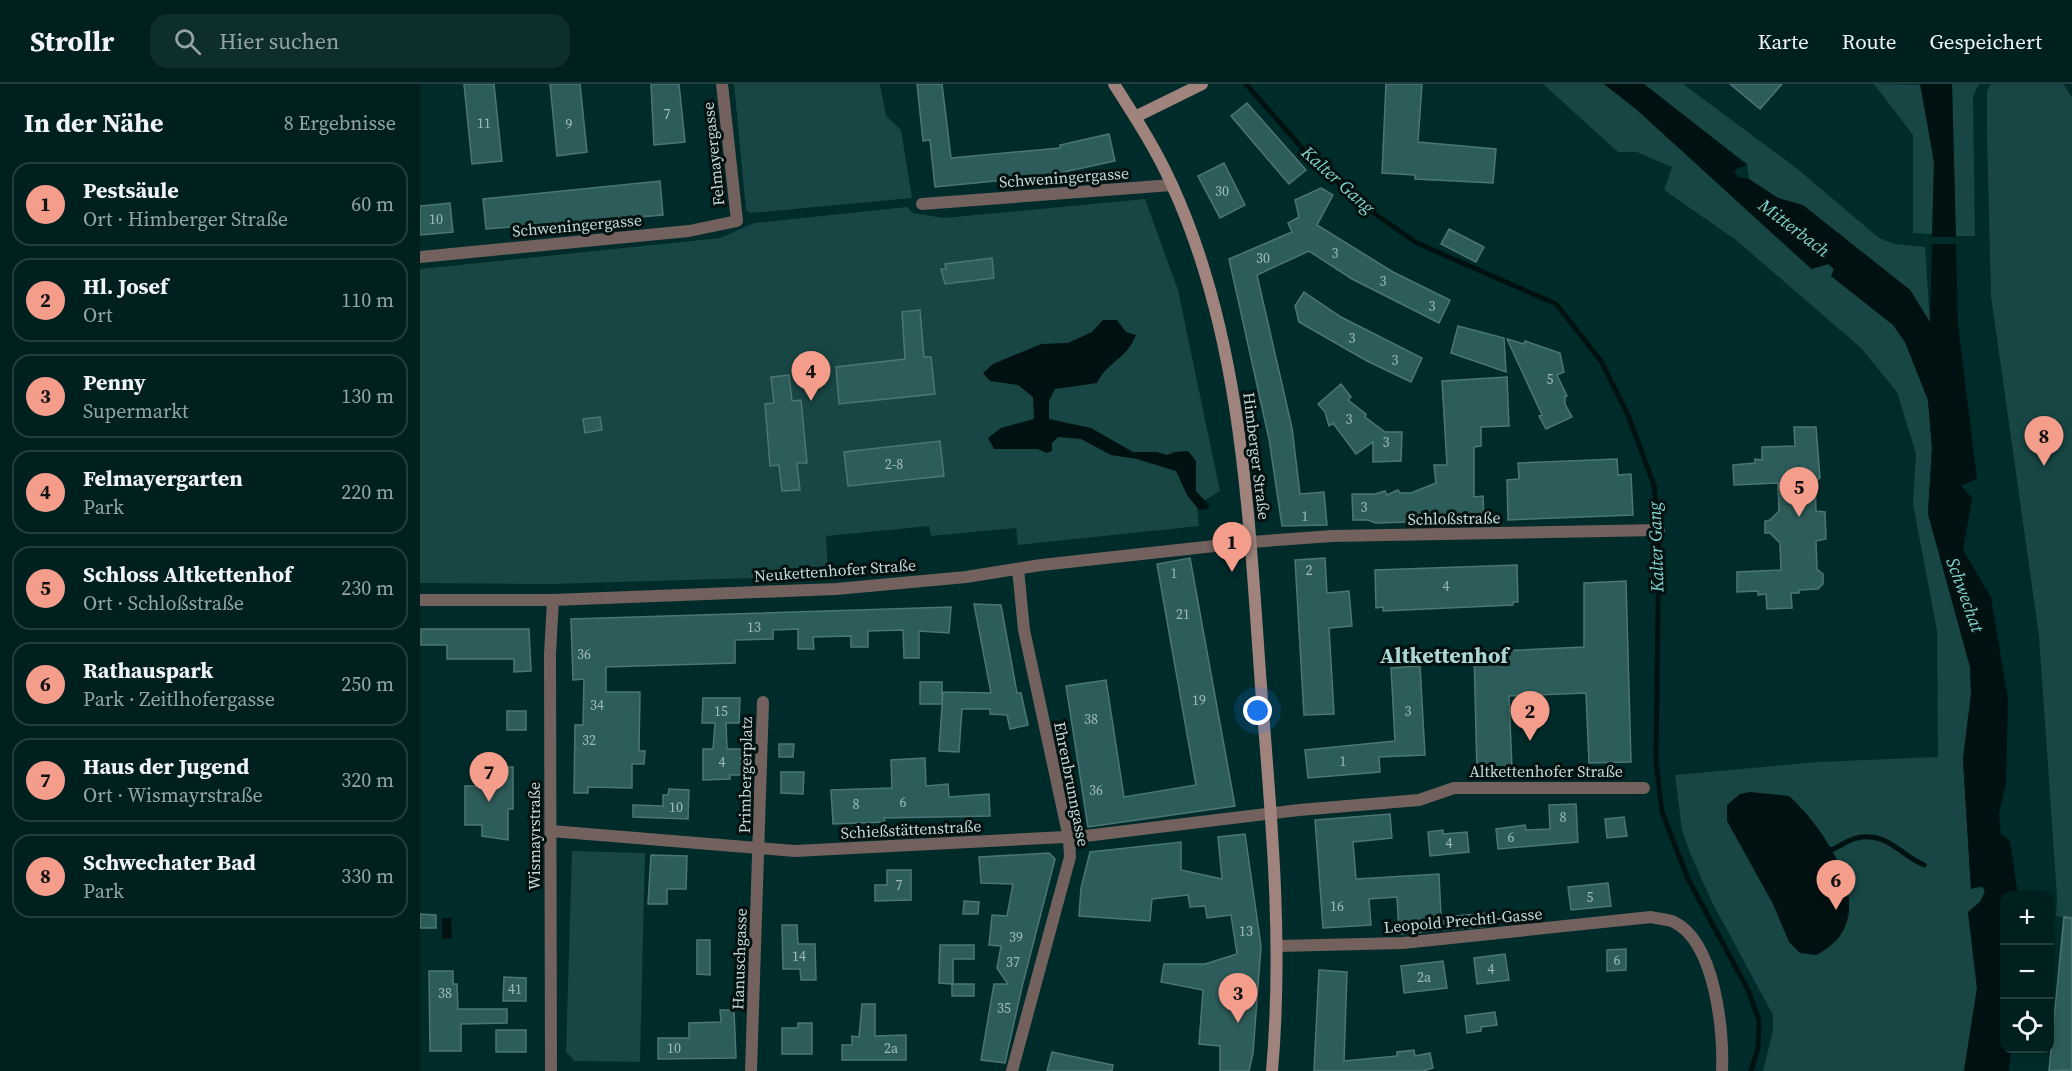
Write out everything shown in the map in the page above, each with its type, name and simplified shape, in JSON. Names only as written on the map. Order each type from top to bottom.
[{"type":"main road","name":"Himberger Straße","points":[[1114,84],[1149,138],[1188,222],[1219,327],[1244,465],[1271,816],[1278,946],[1272,1071]]},
{"type":"main road","points":[[1135,117],[1202,84]]},
{"type":"street","name":"Felmayergasse","points":[[722,84],[737,221]]},
{"type":"street","name":"Schweningergasse","points":[[922,204],[1172,185]]},
{"type":"street","name":"Schweningergasse","points":[[420,257],[689,231],[737,221]]},
{"type":"street","name":"Schloßstraße","points":[[1251,542],[1332,536],[1659,530]]},
{"type":"street","name":"Neukettenhofer Straße","points":[[420,600],[553,600],[836,589],[1251,542]]},
{"type":"street","name":"Ehrenbrunngasse","points":[[1012,1071],[1070,857],[1069,838],[1024,630],[1018,569]]},
{"type":"street","name":"Wismayrstraße","points":[[551,1071],[550,654],[553,600]]},
{"type":"street","name":"Primbergerplatz","points":[[760,849],[763,702]]},
{"type":"street","name":"Altkettenhofer Straße","points":[[1271,816],[1299,810],[1419,800],[1454,788],[1644,788]]},
{"type":"street","name":"Schießstättenstraße","points":[[551,831],[795,850],[1069,838],[1271,816]]},
{"type":"street","name":"Hanuschgasse","points":[[751,1071],[760,849]]},
{"type":"street","name":"Leopold Prechtl-Gasse","points":[[1278,946],[1403,944],[1651,917],[1673,922],[1691,935],[1710,975],[1720,1012],[1724,1040],[1722,1071]]},
{"type":"green space","points":[[734,84],[880,84],[886,116],[901,130],[912,198],[750,213],[746,210]]},
{"type":"green space","points":[[1543,84],[1604,84],[1636,109],[1811,269],[1828,264],[1834,269],[1832,276],[1893,325],[1905,342],[1928,400],[1932,448],[1928,514],[1970,667],[1971,694],[1963,759],[1971,888],[1985,887],[1980,901],[1968,912],[1977,988],[1964,1071],[1763,1071],[1773,1031],[1773,1015],[1712,902],[1690,853],[1682,830],[1675,775],[1817,762],[1938,757],[1937,631],[1913,504],[1916,454],[1897,392],[1861,348],[1736,240],[1664,190],[1672,167],[1637,152],[1618,152]]},
{"type":"green space","points":[[1644,84],[1683,84],[1795,167],[1879,238],[1895,244],[1925,247],[1930,323],[1910,290],[1803,206],[1778,198],[1749,179],[1747,164]]},
{"type":"green space","points":[[1874,84],[1922,85],[1934,162],[1932,234],[1913,233],[1913,135]]},
{"type":"green space","points":[[1952,84],[1979,84],[1973,96],[1975,236],[1956,236]]},
{"type":"green space","points":[[1991,84],[2063,84],[2072,97],[2072,1071],[2049,1071],[2051,1053],[2054,1053],[2054,1016],[2063,917],[2056,916],[2057,896],[2039,636],[1991,296],[1987,91]]},
{"type":"green space","points":[[1145,199],[1178,290],[1220,491],[1197,505],[1199,526],[1018,545],[1016,528],[931,536],[929,526],[826,536],[828,576],[551,584],[420,583],[420,269],[720,238],[754,223],[907,207],[913,213],[944,218]]},
{"type":"green space","points":[[572,851],[645,853],[640,1062],[575,1061],[566,1052]]},
{"type":"water","points":[[1604,84],[1644,84],[1747,165],[1734,170],[1738,177],[1749,179],[1778,198],[1803,205],[1910,290],[1930,322],[1934,162],[1920,84],[1952,84],[1958,325],[1977,479],[1961,486],[1972,498],[1963,550],[1991,597],[2008,699],[2006,783],[1999,813],[2001,834],[2010,841],[2017,891],[2000,891],[2000,1053],[2011,1053],[2009,1071],[1964,1071],[1977,988],[1968,912],[1981,901],[1985,891],[1982,886],[1971,889],[1963,759],[1971,694],[1970,667],[1928,514],[1932,448],[1928,400],[1905,342],[1893,325],[1831,276],[1834,269],[1828,264],[1812,269],[1636,109]]},
{"type":"water","points":[[1103,320],[1117,320],[1126,332],[1136,335],[1132,343],[1097,383],[1055,389],[1049,401],[1049,419],[1091,428],[1133,452],[1157,452],[1167,455],[1188,451],[1196,461],[1196,491],[1209,505],[1208,509],[1199,510],[1187,495],[1176,471],[1137,459],[1111,455],[1081,439],[1058,437],[1052,443],[1052,451],[1046,453],[1038,449],[994,449],[988,438],[1001,428],[1034,419],[1033,397],[1018,385],[990,381],[983,373],[993,364],[1041,344],[1068,343],[1092,332]]},
{"type":"water","points":[[1750,792],[1789,796],[1820,831],[1844,876],[1849,899],[1847,921],[1837,940],[1816,955],[1800,953],[1789,942],[1773,904],[1727,821],[1727,805],[1740,794]]},
{"type":"water","points":[[442,918],[451,918],[452,938],[442,939]]},
{"type":"pier","points":[[1929,237],[1959,237],[1959,244],[1929,244]]},
{"type":"building","points":[[464,84],[494,84],[502,161],[472,164]]},
{"type":"building","points":[[550,84],[580,84],[587,152],[557,156]]},
{"type":"building","points":[[651,84],[679,84],[685,142],[654,145]]},
{"type":"building","points":[[917,84],[942,84],[951,158],[1060,148],[1060,145],[1109,134],[1115,161],[1064,172],[1065,174],[935,187],[930,140],[923,141]]},
{"type":"building","points":[[1386,84],[1422,84],[1418,142],[1496,149],[1493,183],[1415,179],[1415,175],[1382,173]]},
{"type":"building","points":[[1730,84],[1782,84],[1760,109]]},
{"type":"building","points":[[1247,103],[1306,170],[1289,184],[1231,116]]},
{"type":"building","points":[[1224,163],[1245,205],[1220,218],[1198,176]]},
{"type":"building","points":[[660,181],[663,215],[486,229],[483,199]]},
{"type":"building","points":[[1321,188],[1333,195],[1317,225],[1393,272],[1450,300],[1439,323],[1352,279],[1309,251],[1257,275],[1292,428],[1300,494],[1324,492],[1327,525],[1282,526],[1269,439],[1229,259],[1292,232],[1288,223],[1299,217],[1295,200]]},
{"type":"building","points":[[450,203],[453,232],[420,235],[420,206]]},
{"type":"building","points":[[1449,229],[1484,247],[1476,262],[1441,244]]},
{"type":"building","points":[[992,258],[994,278],[945,284],[941,269],[946,269],[945,264]]},
{"type":"building","points":[[1304,292],[1341,317],[1422,358],[1411,382],[1367,361],[1299,322],[1295,306]]},
{"type":"building","points":[[920,310],[924,357],[931,357],[935,394],[839,404],[836,367],[905,359],[902,312]]},
{"type":"building","points":[[1458,326],[1504,338],[1506,372],[1451,353]]},
{"type":"building","points":[[1507,339],[1524,344],[1525,341],[1560,353],[1564,372],[1557,375],[1567,396],[1565,404],[1572,417],[1546,429],[1539,416],[1542,415]]},
{"type":"building","points":[[789,375],[792,401],[801,400],[807,463],[797,463],[800,490],[782,491],[779,465],[770,466],[765,404],[774,403],[771,377]]},
{"type":"building","points":[[1507,377],[1509,426],[1481,427],[1481,446],[1474,447],[1474,497],[1483,496],[1484,520],[1376,523],[1368,520],[1353,520],[1352,494],[1375,494],[1385,491],[1387,495],[1398,490],[1400,493],[1411,493],[1436,483],[1434,465],[1447,465],[1442,381]]},
{"type":"building","points":[[1341,384],[1351,397],[1348,400],[1366,414],[1365,417],[1385,432],[1402,432],[1401,461],[1373,462],[1373,442],[1356,454],[1333,423],[1329,426],[1325,412],[1318,404]]},
{"type":"building","points":[[600,417],[602,430],[585,433],[583,419]]},
{"type":"building","points":[[1794,427],[1816,427],[1820,478],[1815,482],[1816,511],[1825,512],[1826,539],[1816,541],[1817,569],[1823,574],[1823,584],[1818,589],[1791,593],[1792,608],[1767,609],[1766,594],[1758,595],[1758,591],[1737,592],[1737,572],[1781,570],[1780,543],[1770,533],[1765,533],[1765,521],[1770,520],[1779,511],[1778,483],[1734,485],[1733,465],[1755,463],[1755,459],[1762,460],[1762,447],[1795,446]]},
{"type":"building","points":[[940,441],[944,476],[848,486],[844,452]]},
{"type":"building","points":[[1617,459],[1618,475],[1631,474],[1633,515],[1508,520],[1507,480],[1519,479],[1518,463]]},
{"type":"building","points":[[1190,558],[1235,806],[1088,827],[1066,686],[1106,680],[1124,797],[1196,785],[1157,564]]},
{"type":"building","points":[[1325,558],[1327,593],[1349,591],[1352,626],[1329,628],[1334,714],[1304,715],[1295,560]]},
{"type":"building","points":[[1517,565],[1518,602],[1513,602],[1513,605],[1383,611],[1383,607],[1376,608],[1375,570]]},
{"type":"building","points":[[1626,581],[1631,762],[1589,763],[1586,693],[1509,696],[1512,769],[1477,772],[1474,652],[1584,647],[1584,583]]},
{"type":"building","points":[[974,604],[1001,605],[1017,693],[1021,693],[1028,725],[1010,729],[1007,715],[990,714],[990,709],[962,709],[959,752],[939,751],[943,692],[991,693]]},
{"type":"building","points":[[951,607],[949,633],[919,631],[919,658],[904,658],[903,630],[868,631],[868,647],[851,647],[851,636],[813,637],[814,649],[798,649],[798,629],[773,630],[773,639],[735,640],[735,663],[606,667],[606,692],[640,692],[639,751],[645,751],[644,764],[632,764],[632,788],[588,787],[588,793],[574,793],[575,725],[583,725],[584,679],[573,680],[571,619]]},
{"type":"building","points":[[421,629],[529,629],[531,671],[514,672],[514,659],[447,659],[447,645],[421,645]]},
{"type":"building","points":[[1420,666],[1425,755],[1379,757],[1380,772],[1308,778],[1305,750],[1395,741],[1391,668]]},
{"type":"building","points":[[920,682],[942,682],[942,704],[920,704]]},
{"type":"building","points":[[703,698],[740,698],[739,723],[726,723],[727,749],[741,749],[741,775],[730,775],[730,779],[703,780],[703,749],[713,749],[715,723],[702,723]]},
{"type":"building","points":[[507,711],[526,711],[526,730],[507,730]]},
{"type":"building","points":[[779,744],[794,744],[793,757],[779,757]]},
{"type":"building","points":[[925,758],[926,786],[948,784],[949,797],[989,794],[990,816],[884,818],[885,822],[833,824],[831,790],[892,788],[891,760]]},
{"type":"building","points":[[494,767],[513,767],[513,809],[508,809],[508,840],[482,836],[482,825],[465,825],[465,786],[478,786],[478,773],[494,773]]},
{"type":"building","points":[[781,772],[804,772],[803,794],[781,793]]},
{"type":"building","points":[[669,789],[689,790],[688,819],[633,817],[633,805],[663,806],[663,795],[668,795]]},
{"type":"building","points":[[1576,804],[1578,842],[1498,849],[1496,829],[1525,825],[1526,830],[1550,829],[1549,805]]},
{"type":"building","points":[[1390,814],[1392,838],[1353,842],[1356,879],[1439,874],[1441,917],[1489,913],[1490,926],[1399,934],[1397,897],[1369,899],[1371,925],[1323,928],[1315,820]]},
{"type":"building","points":[[1624,817],[1627,836],[1607,838],[1605,819]]},
{"type":"building","points":[[1443,830],[1443,834],[1467,832],[1469,852],[1430,856],[1428,832]]},
{"type":"building","points":[[1245,834],[1261,946],[1253,1053],[1249,1071],[1220,1071],[1220,1046],[1199,1044],[1203,990],[1161,982],[1164,964],[1205,964],[1237,954],[1231,915],[1207,918],[1205,906],[1190,907],[1188,895],[1152,899],[1150,921],[1079,916],[1081,888],[1090,852],[1181,842],[1181,870],[1222,879],[1218,837]]},
{"type":"building","points":[[1049,853],[1055,859],[1005,1063],[981,1060],[994,984],[1008,984],[997,968],[1001,946],[989,945],[992,915],[1007,916],[1013,884],[981,883],[979,857]]},
{"type":"building","points":[[651,855],[687,856],[686,889],[667,889],[667,904],[648,904]]},
{"type":"building","points":[[887,870],[911,870],[911,900],[875,901],[875,885],[887,885]]},
{"type":"building","points":[[1608,883],[1611,906],[1571,910],[1568,887]]},
{"type":"building","points":[[964,901],[979,902],[978,914],[963,914]]},
{"type":"building","points":[[420,914],[436,915],[436,928],[420,928]]},
{"type":"building","points":[[2064,917],[2072,918],[2072,1070],[2049,1071],[2051,1053],[2054,1053],[2054,1020]]},
{"type":"building","points":[[782,925],[797,925],[798,944],[815,944],[816,980],[801,980],[800,969],[783,969]]},
{"type":"building","points":[[697,940],[710,940],[710,975],[697,974]]},
{"type":"building","points":[[940,945],[974,945],[974,959],[953,959],[953,984],[974,984],[974,996],[952,996],[952,984],[939,983]]},
{"type":"building","points":[[1626,949],[1626,970],[1607,971],[1607,950]]},
{"type":"building","points":[[1505,954],[1509,980],[1477,984],[1474,958]]},
{"type":"building","points":[[1443,961],[1447,988],[1404,993],[1401,966]]},
{"type":"building","points":[[1319,970],[1347,972],[1344,1061],[1397,1056],[1397,1052],[1414,1050],[1415,1056],[1430,1053],[1433,1068],[1423,1071],[1314,1071]]},
{"type":"building","points":[[429,971],[453,971],[453,984],[457,984],[458,1009],[507,1009],[507,1023],[461,1024],[461,1051],[430,1051]]},
{"type":"building","points":[[504,977],[526,978],[526,1001],[503,1001]]},
{"type":"building","points":[[862,1004],[875,1004],[875,1036],[906,1035],[906,1060],[842,1060],[842,1045],[852,1045],[852,1036],[859,1037]]},
{"type":"building","points":[[720,1010],[734,1010],[736,1058],[658,1059],[658,1038],[689,1038],[689,1023],[721,1022]]},
{"type":"building","points":[[1495,1012],[1497,1025],[1481,1027],[1481,1031],[1467,1033],[1465,1016]]},
{"type":"building","points":[[798,1023],[812,1023],[812,1054],[782,1054],[782,1028],[798,1028]]},
{"type":"building","points":[[496,1030],[526,1030],[526,1052],[496,1052]]},
{"type":"building","points":[[1052,1052],[1113,1065],[1112,1071],[1047,1071]]},
{"type":"waterway","name":"Kalter Gang","points":[[1246,84],[1309,156],[1362,205],[1417,243],[1556,304],[1601,361],[1628,415],[1654,485],[1659,530],[1656,762],[1662,812],[1688,879],[1748,990],[1759,1020],[1758,1048],[1751,1071]]},
{"type":"waterway","points":[[1827,851],[1853,839],[1877,838],[1893,845],[1924,865]]},
{"type":"place","name":"Felmayergarten","points":[[811,401]]},
{"type":"place","name":"Schwechater Bad","points":[[2044,466]]},
{"type":"place","name":"Schloss Altkettenhof","points":[[1799,517]]},
{"type":"place","name":"Pestsäule","points":[[1232,572]]},
{"type":"place","name":"Hl. Josef","points":[[1530,741]]},
{"type":"place","name":"Haus der Jugend","points":[[489,802]]},
{"type":"place","name":"Rathauspark","points":[[1836,910]]},
{"type":"place","name":"Penny","points":[[1238,1023]]},
{"type":"district","name":"Altkettenhof","points":[[1444,655]]},
{"type":"water label","name":"Mitterbach","points":[[1794,228]]},
{"type":"water label","name":"Schwechat","points":[[1965,595]]}]
